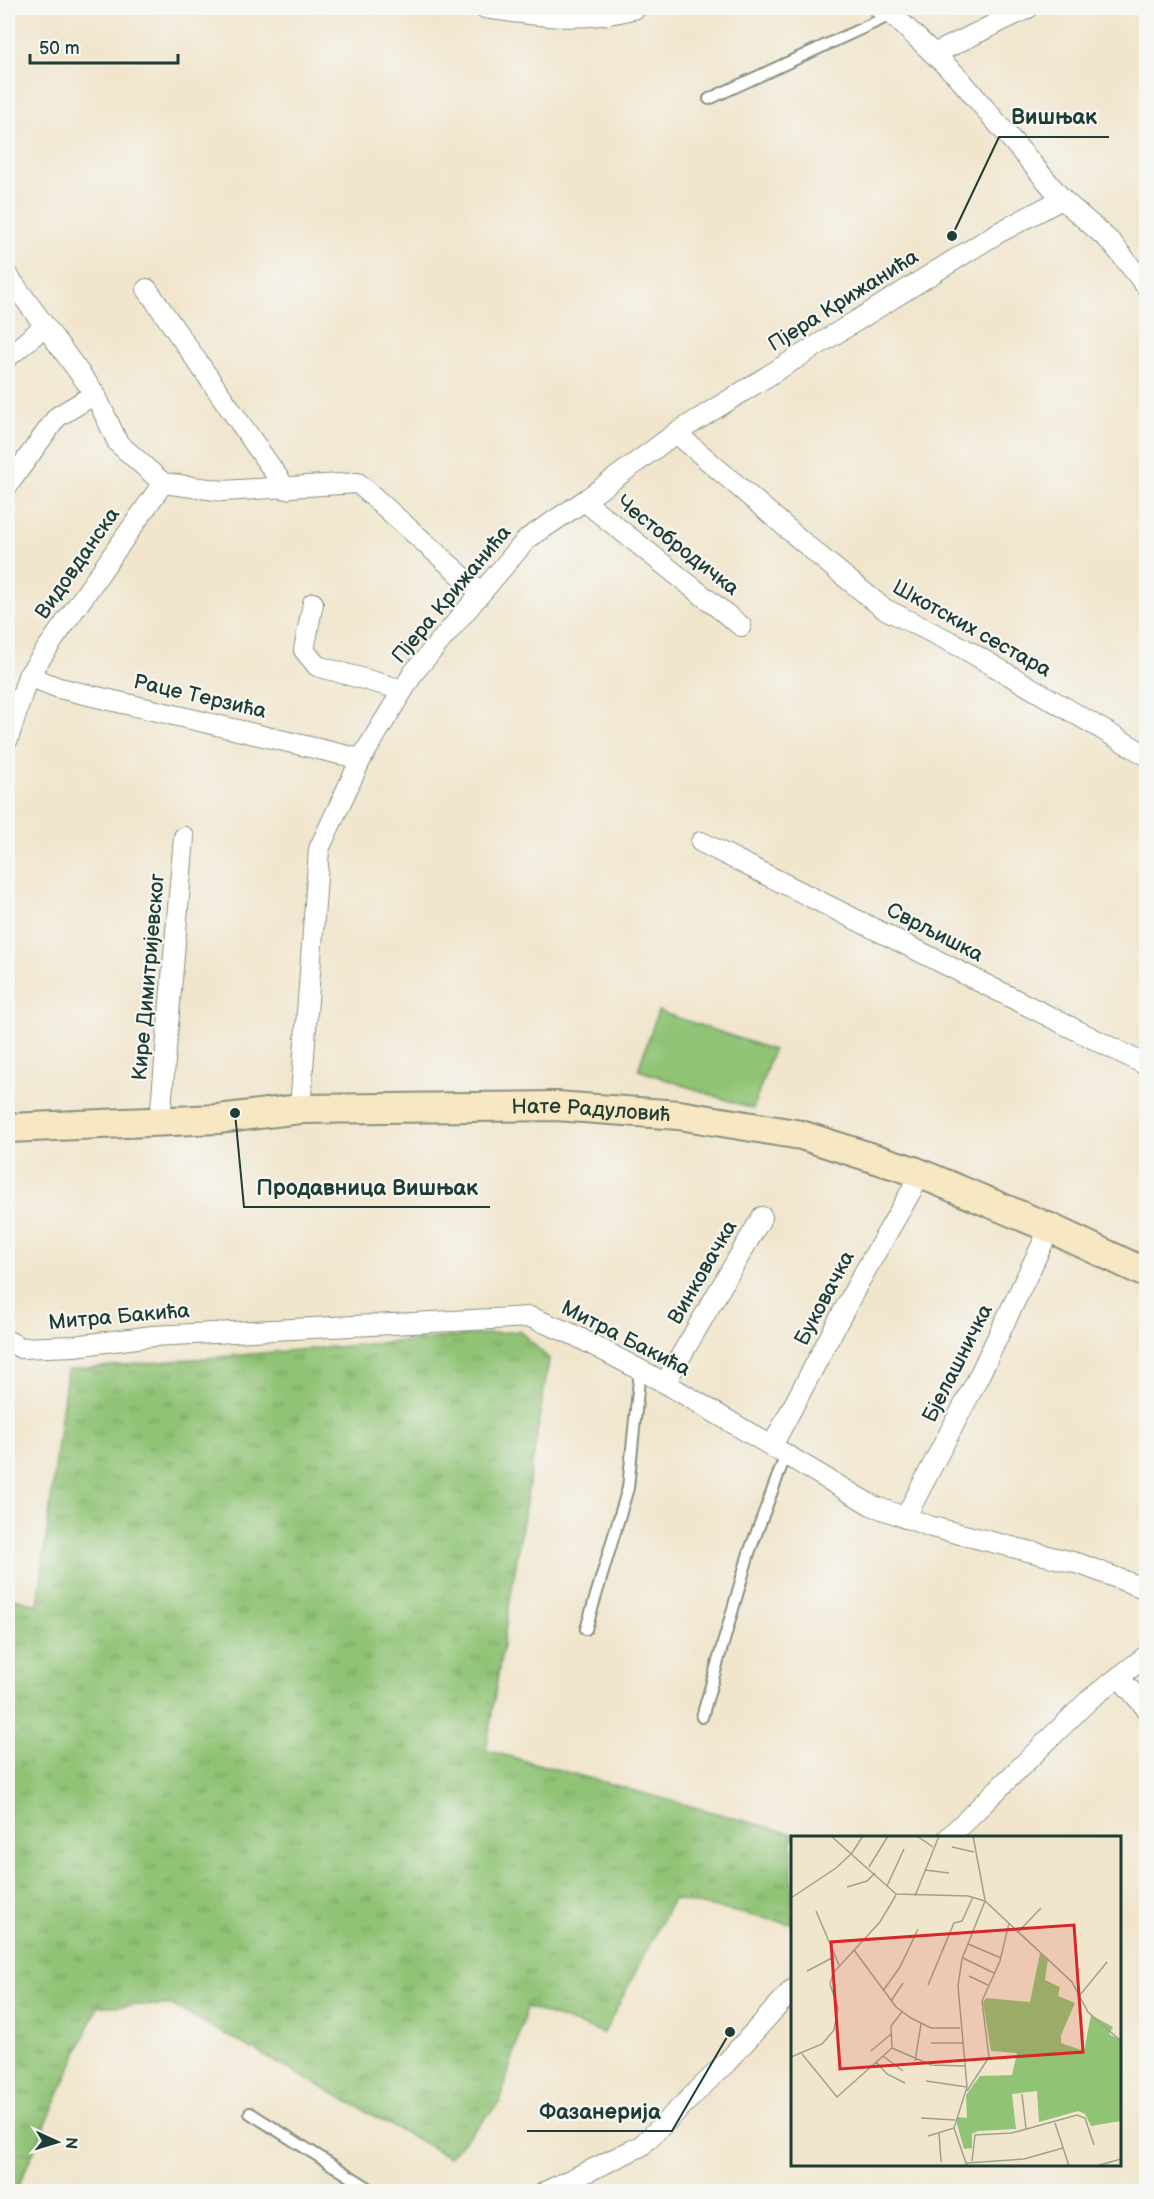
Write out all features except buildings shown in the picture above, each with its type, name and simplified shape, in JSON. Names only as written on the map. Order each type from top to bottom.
[{"type":"street","points":[[485,8],[557,18],[608,15],[636,8]]},
{"type":"street","points":[[934,54],[1020,10]]},
{"type":"street","points":[[885,11],[958,77],[1062,199],[1112,243],[1146,286]]},
{"type":"street","name":"Пјера Крижанића","points":[[300,1109],[319,849],[361,759],[414,672],[527,540],[676,433],[996,234],[1062,199]]},
{"type":"street","points":[[8,276],[95,394],[118,443],[163,483],[223,491],[358,483],[481,593]]},
{"type":"street","points":[[147,289],[286,489]]},
{"type":"street","points":[[8,357],[45,326]]},
{"type":"street","points":[[8,485],[35,451],[57,417],[95,394]]},
{"type":"street","name":"Шкотских сестара","points":[[676,433],[817,555],[883,608],[963,648],[1146,754]]},
{"type":"street","name":"Видовданска","points":[[8,739],[28,676],[163,483]]},
{"type":"street","name":"Честобродичка","points":[[584,501],[741,626]]},
{"type":"street","points":[[313,603],[304,650],[317,666],[403,690]]},
{"type":"street","name":"Раце Терзића","points":[[28,676],[59,688],[361,759]]},
{"type":"street","name":"Кире Димитријевског","points":[[160,1120],[184,837]]},
{"type":"street","name":"Сврљишка","points":[[701,842],[1146,1065]]},
{"type":"street","name":"Нате Радуловић","points":[[8,1128],[219,1119],[300,1109],[556,1106],[679,1115],[801,1135],[921,1174],[1050,1228],[1146,1273]]},
{"type":"street","name":"Буковачка","points":[[779,1450],[860,1280],[921,1174]]},
{"type":"street","name":"Винковачка","points":[[665,1383],[762,1217]]},
{"type":"street","name":"Бјелашничка","points":[[905,1518],[976,1382],[1050,1228]]},
{"type":"street","name":"Митра Бакића","points":[[8,1341],[21,1348],[74,1346],[153,1336],[530,1317],[572,1334],[665,1383],[871,1505],[932,1527],[1080,1564],[1146,1589]]},
{"type":"street","points":[[950,1836],[1090,1699],[1146,1656]]},
{"type":"street","points":[[1119,1677],[1146,1708]]},
{"type":"street","points":[[545,2192],[641,2146],[726,2063],[791,1991]]},
{"type":"lane","points":[[709,99],[885,11]]},
{"type":"lane","points":[[586,1629],[628,1488],[640,1370]]},
{"type":"lane","points":[[702,1718],[779,1450]]},
{"type":"lane","points":[[250,2113],[375,2192]]},
{"type":"green space","points":[[658,1011],[773,1050],[753,1109],[638,1070]]},
{"type":"green space","points":[[520,1331],[549,1359],[486,1750],[800,1836],[791,1836],[791,1924],[673,1899],[604,2033],[527,2007],[500,2102],[449,2157],[172,2005],[98,2006],[16,2191],[8,2191],[8,1596],[38,1605],[67,1370]]},
{"type":"place","name":"Вишњак","points":[[952,236]]},
{"type":"place","name":"Продавница Вишњак","points":[[235,1113]]},
{"type":"place","name":"Фазанерија","points":[[730,2032]]}]
